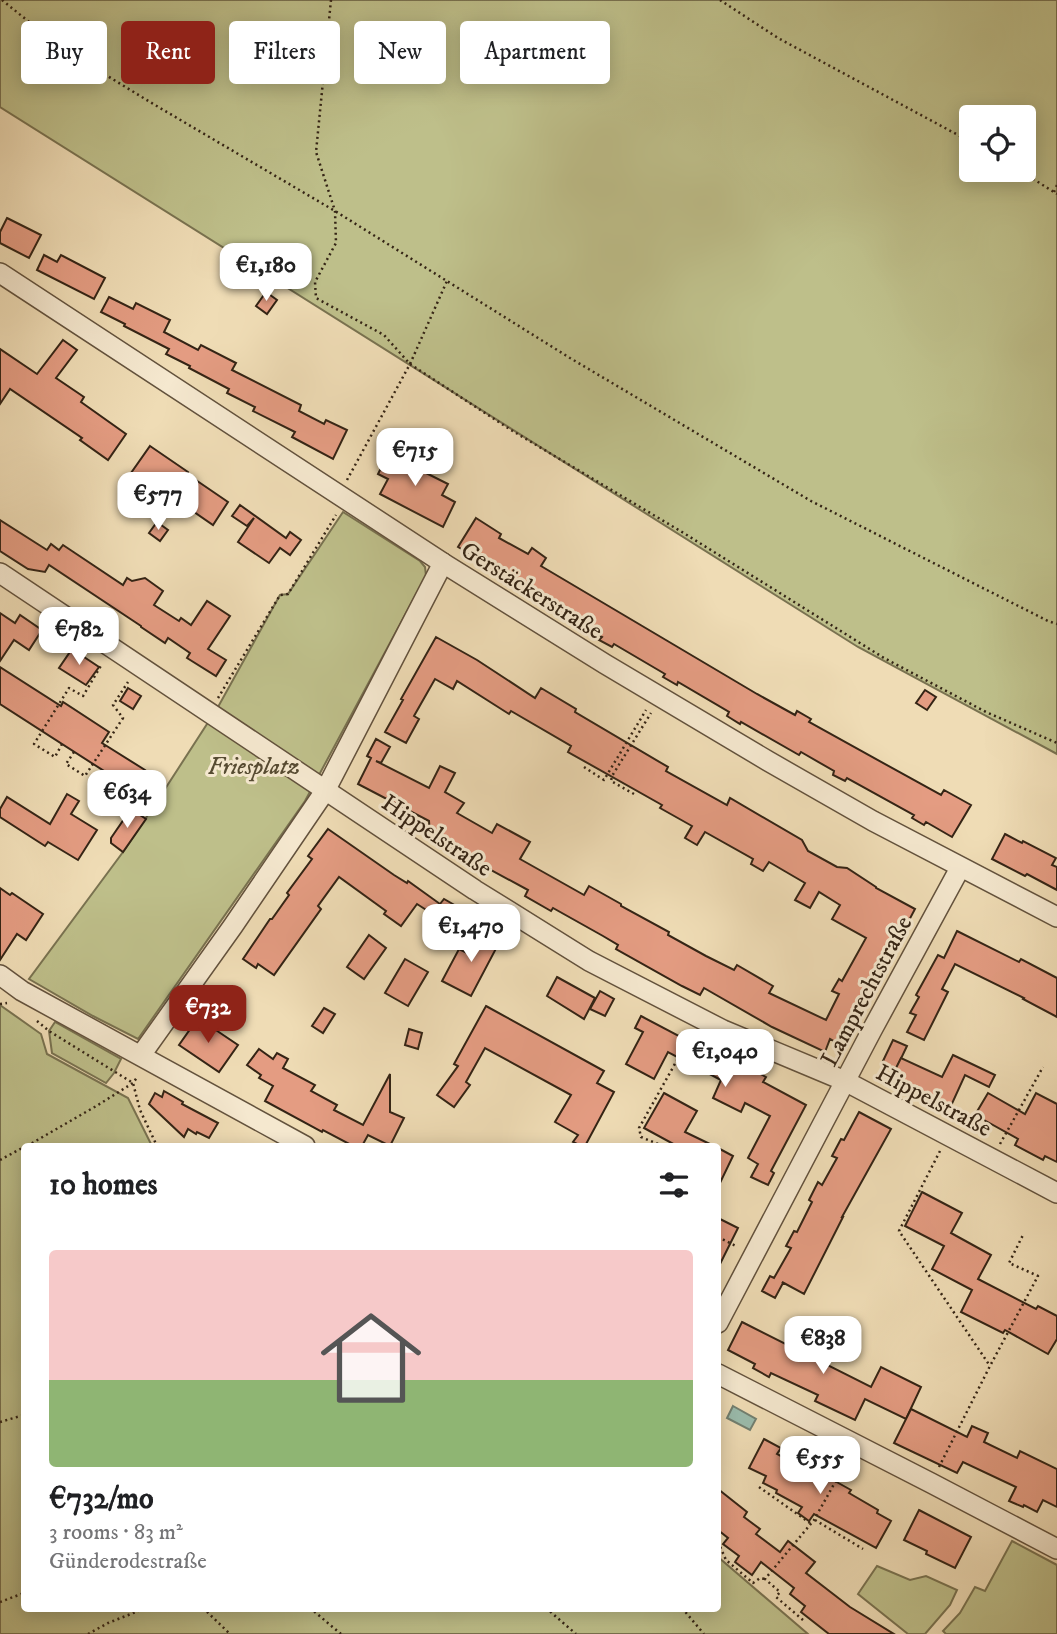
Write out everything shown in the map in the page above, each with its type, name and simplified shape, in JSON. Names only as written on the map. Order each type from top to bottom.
[{"type":"street","name":"Gerstäckerstraße","points":[[0,273],[443,563],[605,664],[768,761],[960,868],[1057,917]]},
{"type":"street","points":[[141,1055],[325,790],[443,563]]},
{"type":"street","name":"Hippelstraße","points":[[0,573],[262,750],[475,890],[589,961],[723,1030],[845,1081],[1057,1193]]},
{"type":"street","name":"Lamprechtstraße","points":[[721,1317],[960,868]]},
{"type":"street","points":[[0,975],[300,1143]]},
{"type":"street","points":[[721,1376],[1057,1549]]},
{"type":"path","points":[[2,0],[60,47],[335,211],[570,358],[810,501],[1057,624]]},
{"type":"path","points":[[331,0],[316,152],[335,211],[336,243],[315,282],[316,298],[384,335],[410,364],[511,430],[682,532],[884,658],[986,712],[1057,743]]},
{"type":"path","points":[[720,0],[778,38],[959,136]]},
{"type":"path","points":[[1036,181],[1055,193],[1057,185]]},
{"type":"path","points":[[209,713],[280,595],[288,594],[342,497],[410,364],[447,281]]},
{"type":"path","points":[[62,744],[55,757],[34,744],[69,688],[83,696],[112,648]]},
{"type":"path","points":[[74,752],[66,764],[85,776],[122,719],[113,705],[139,666]]},
{"type":"path","points":[[584,767],[604,780],[658,695]]},
{"type":"path","points":[[634,794],[611,781],[612,776],[658,695]]},
{"type":"path","points":[[31,1017],[133,1083],[156,1143]]},
{"type":"path","points":[[656,1143],[641,1137],[639,1128],[690,1037],[713,1048]]},
{"type":"path","points":[[33,1143],[133,1083],[145,1066],[141,1055]]},
{"type":"path","points":[[992,1159],[1043,1067]]},
{"type":"path","points":[[948,1135],[899,1231],[990,1366]]},
{"type":"path","points":[[0,1160],[21,1150]]},
{"type":"path","points":[[931,1483],[1038,1276],[1009,1263],[1024,1235]]},
{"type":"path","points":[[721,1239],[753,1255]]},
{"type":"path","points":[[0,1422],[21,1416]]},
{"type":"path","points":[[765,1579],[813,1522],[838,1477],[832,1473]]},
{"type":"path","points":[[759,1487],[813,1522],[863,1549]]},
{"type":"path","points":[[721,1549],[726,1560],[753,1583],[760,1578],[765,1579],[780,1592],[776,1597],[803,1620]]},
{"type":"path","points":[[0,1602],[21,1594]]},
{"type":"path","points":[[88,1634],[136,1612]]},
{"type":"path","points":[[207,1612],[230,1634]]},
{"type":"path","points":[[315,1612],[341,1634]]},
{"type":"path","points":[[551,1612],[576,1634]]},
{"type":"path","points":[[685,1612],[704,1634]]},
{"type":"green space","points":[[0,0],[1057,0],[1057,754],[858,647],[0,107]]},
{"type":"green space","name":"Friesplatz","points":[[343,512],[420,561],[425,567],[426,576],[305,801],[138,1039],[29,979],[154,806],[218,707],[280,595],[288,594]]},
{"type":"green space","points":[[0,1005],[41,1034],[47,1054],[128,1098],[150,1143],[21,1143],[21,1612],[721,1612],[721,1560],[808,1634],[0,1634]]},
{"type":"green space","points":[[55,1022],[121,1059],[106,1083],[52,1053],[49,1031]]},
{"type":"green space","points":[[1012,1541],[1057,1565],[1057,1634],[946,1634],[943,1631],[960,1613],[975,1587],[985,1591]]},
{"type":"green space","points":[[877,1566],[910,1580],[926,1576],[957,1590],[950,1605],[925,1634],[908,1634],[858,1594]]},
{"type":"shaded area","points":[[733,1406],[756,1419],[750,1430],[727,1418]]},
{"type":"building","points":[[7,218],[41,235],[29,258],[0,243],[0,232]]},
{"type":"building","points":[[44,255],[57,262],[61,255],[105,278],[94,299],[37,270]]},
{"type":"building","points":[[266,292],[277,300],[267,314],[256,306]]},
{"type":"building","points":[[109,297],[133,309],[136,303],[170,320],[164,332],[198,350],[201,345],[236,363],[232,370],[301,405],[299,411],[324,424],[326,420],[347,430],[333,459],[292,437],[295,432],[253,411],[255,407],[227,393],[229,389],[166,354],[169,349],[101,312]]},
{"type":"building","points":[[63,340],[77,350],[56,378],[84,397],[81,402],[126,434],[108,460],[80,440],[82,438],[10,389],[0,404],[0,349],[37,374]]},
{"type":"building","points":[[150,446],[228,502],[213,525],[165,492],[163,495],[131,473]]},
{"type":"building","points":[[391,448],[417,461],[414,467],[448,484],[442,495],[455,502],[443,527],[380,494],[388,479],[378,474]]},
{"type":"building","points":[[240,505],[286,538],[290,532],[301,540],[290,555],[280,548],[269,563],[238,542],[254,518],[247,526],[232,516]]},
{"type":"building","points":[[476,518],[501,534],[499,538],[528,554],[532,548],[546,558],[541,566],[757,694],[795,715],[797,711],[811,719],[809,722],[941,795],[944,790],[971,805],[952,837],[926,822],[924,825],[912,818],[914,815],[847,778],[845,781],[833,775],[834,771],[801,752],[799,755],[741,722],[740,724],[727,716],[729,712],[678,682],[677,685],[663,677],[665,674],[614,644],[612,647],[599,640],[602,637],[576,622],[574,625],[560,617],[562,614],[482,565],[484,562],[458,547]]},
{"type":"building","points":[[0,520],[47,550],[51,544],[59,550],[63,545],[123,585],[127,578],[132,581],[145,578],[163,591],[154,605],[179,621],[181,618],[191,625],[207,601],[230,616],[208,649],[226,660],[216,676],[187,658],[190,653],[168,638],[165,643],[49,565],[45,572],[28,569],[0,551]]},
{"type":"building","points":[[157,522],[168,530],[160,541],[149,533]]},
{"type":"building","points":[[0,613],[15,623],[20,615],[42,630],[29,650],[14,640],[0,661]]},
{"type":"building","points":[[436,637],[535,698],[541,688],[576,709],[575,712],[668,767],[666,771],[727,805],[730,798],[802,840],[808,851],[837,867],[847,868],[876,888],[915,909],[897,943],[892,940],[839,1044],[830,1039],[825,1052],[772,1027],[704,988],[700,995],[682,986],[616,949],[618,945],[603,936],[525,896],[528,890],[430,835],[429,821],[358,784],[371,758],[367,756],[376,739],[390,747],[381,763],[376,761],[429,788],[440,766],[455,773],[445,792],[464,803],[457,813],[492,833],[497,824],[530,842],[520,859],[584,895],[589,886],[706,956],[734,970],[737,965],[773,986],[769,993],[826,1020],[839,994],[832,991],[839,979],[842,981],[866,938],[832,919],[840,905],[819,892],[810,908],[795,900],[805,883],[769,862],[763,871],[751,864],[753,859],[705,832],[697,845],[685,838],[692,826],[660,808],[662,805],[568,752],[571,746],[511,711],[509,714],[457,681],[453,689],[435,679],[414,716],[419,719],[406,743],[385,732]]},
{"type":"building","points":[[72,649],[99,667],[86,685],[59,668]]},
{"type":"building","points":[[0,667],[61,706],[63,702],[109,732],[102,743],[145,770],[131,792],[102,773],[104,771],[0,704]]},
{"type":"building","points":[[128,688],[141,696],[133,709],[120,701]]},
{"type":"building","points":[[925,690],[936,697],[927,710],[916,703]]},
{"type":"building","points":[[67,794],[79,801],[71,814],[97,830],[78,860],[48,842],[45,846],[0,817],[0,809],[7,797],[50,824]]},
{"type":"building","points":[[131,809],[146,819],[123,852],[111,843],[111,838]]},
{"type":"building","points":[[328,829],[440,904],[444,899],[458,907],[454,914],[466,923],[460,932],[449,924],[446,929],[428,919],[431,913],[417,904],[401,926],[384,914],[386,911],[339,877],[318,906],[321,909],[274,975],[258,964],[256,968],[243,959],[289,895],[287,893],[312,859],[308,856]]},
{"type":"building","points":[[1005,834],[1056,858],[1052,865],[1057,867],[1057,890],[992,859]]},
{"type":"building","points":[[0,888],[43,914],[26,940],[17,934],[0,960]]},
{"type":"building","points":[[481,930],[500,941],[471,996],[442,981],[459,949],[467,953]]},
{"type":"building","points":[[957,931],[1057,978],[1057,1017],[955,964],[942,989],[948,992],[924,1040],[907,1032],[916,1015],[910,1013],[919,997],[916,995],[938,955],[944,958]]},
{"type":"building","points":[[369,935],[386,948],[364,979],[347,967]]},
{"type":"building","points":[[405,959],[428,972],[408,1006],[385,993]]},
{"type":"building","points":[[557,977],[595,998],[584,1019],[547,996]]},
{"type":"building","points":[[600,991],[614,999],[605,1016],[590,1009]]},
{"type":"building","points":[[486,1006],[604,1071],[597,1083],[614,1092],[587,1143],[575,1143],[573,1142],[578,1135],[555,1122],[571,1095],[485,1048],[466,1082],[470,1085],[454,1107],[437,1095],[458,1066],[454,1064]]},
{"type":"building","points":[[324,1008],[335,1014],[323,1033],[312,1026]]},
{"type":"building","points":[[641,1016],[690,1042],[691,1040],[737,1064],[739,1062],[766,1077],[763,1082],[806,1105],[771,1171],[774,1173],[768,1185],[751,1177],[758,1164],[748,1158],[770,1116],[745,1103],[741,1112],[713,1098],[721,1080],[668,1052],[654,1079],[626,1064],[643,1032],[635,1028]]},
{"type":"building","points":[[198,1018],[238,1045],[219,1072],[179,1045]]},
{"type":"building","points":[[409,1029],[422,1033],[418,1049],[405,1045]]},
{"type":"building","points":[[893,1040],[907,1046],[896,1069],[882,1063]]},
{"type":"building","points":[[259,1049],[273,1059],[277,1053],[288,1059],[283,1068],[315,1085],[311,1091],[337,1105],[334,1110],[363,1125],[390,1074],[390,1112],[404,1118],[392,1143],[384,1143],[368,1135],[364,1143],[347,1143],[265,1101],[273,1086],[259,1078],[261,1075],[247,1065]]},
{"type":"building","points":[[953,1055],[995,1075],[989,1087],[965,1075],[950,1108],[890,1080],[901,1058],[942,1077]]},
{"type":"building","points":[[164,1091],[218,1123],[209,1138],[188,1129],[184,1137],[149,1104],[155,1093],[162,1097]]},
{"type":"building","points":[[664,1093],[697,1111],[685,1132],[708,1143],[672,1143],[644,1128]]},
{"type":"building","points":[[988,1093],[1025,1114],[1036,1093],[1057,1104],[1057,1162],[1045,1156],[1043,1160],[1015,1145],[1018,1139],[975,1115]]},
{"type":"building","points":[[859,1112],[891,1129],[842,1217],[804,1294],[782,1282],[775,1298],[762,1291],[770,1276],[774,1278],[791,1248],[786,1246],[794,1231],[797,1232],[812,1202],[809,1200],[818,1182],[822,1185],[837,1158],[832,1156]]},
{"type":"building","points":[[721,1150],[733,1156],[721,1181]]},
{"type":"building","points":[[922,1192],[962,1213],[951,1233],[991,1255],[978,1279],[1036,1309],[1038,1306],[1057,1316],[1057,1339],[1048,1354],[1005,1330],[1003,1333],[961,1312],[972,1290],[932,1269],[944,1246],[905,1226]]},
{"type":"building","points":[[721,1220],[738,1228],[721,1262]]},
{"type":"building","points":[[742,1322],[871,1387],[881,1367],[921,1387],[906,1419],[865,1399],[855,1420],[815,1401],[818,1395],[771,1373],[769,1377],[753,1368],[755,1364],[728,1350]]},
{"type":"building","points":[[911,1409],[967,1437],[972,1426],[988,1433],[984,1442],[1017,1458],[1020,1451],[1057,1469],[1057,1507],[1043,1500],[1037,1512],[1024,1505],[1023,1507],[1009,1501],[1016,1487],[963,1462],[957,1473],[894,1443]]},
{"type":"building","points":[[764,1439],[781,1448],[777,1454],[792,1462],[790,1465],[821,1480],[824,1475],[851,1490],[849,1493],[891,1521],[876,1548],[814,1514],[809,1521],[798,1513],[802,1507],[763,1483],[766,1476],[749,1468]]},
{"type":"building","points":[[721,1491],[747,1512],[744,1517],[760,1529],[756,1534],[780,1552],[788,1541],[815,1562],[806,1573],[850,1607],[894,1634],[829,1634],[801,1612],[805,1606],[790,1594],[794,1588],[761,1562],[752,1575],[735,1562],[739,1556],[723,1544],[728,1538],[721,1532]]},
{"type":"building","points":[[919,1510],[971,1537],[955,1568],[904,1540]]}]
